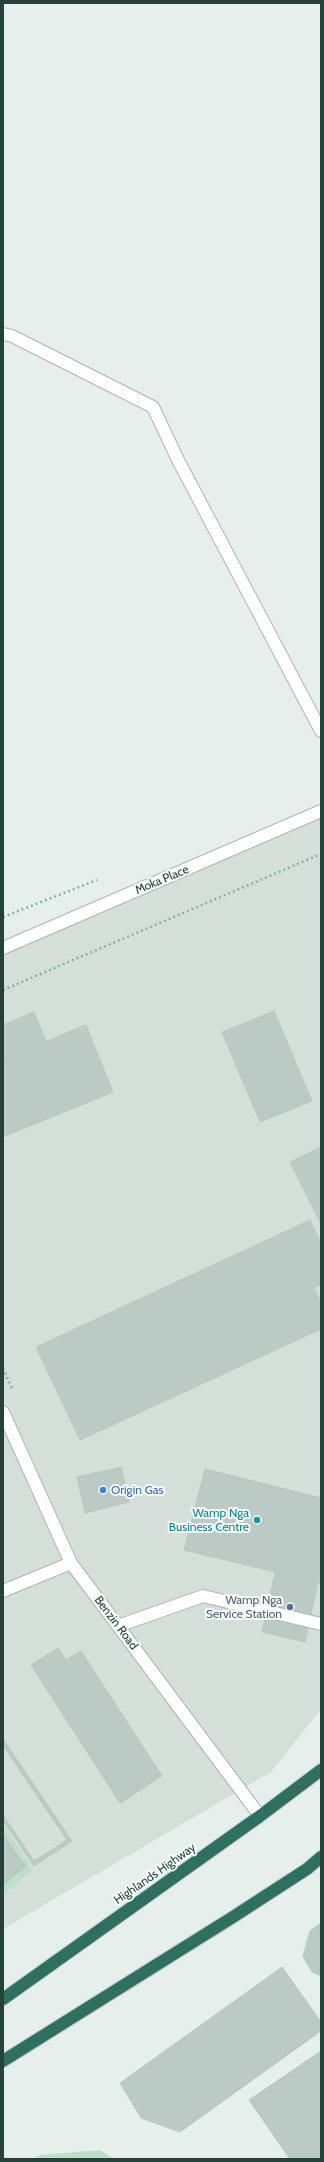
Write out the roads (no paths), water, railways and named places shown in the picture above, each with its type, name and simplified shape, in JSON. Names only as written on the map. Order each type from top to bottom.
[{"type":"highway","name":"Highlands Highway","points":[[3,1998],[260,1816],[321,1770]]},
{"type":"highway","points":[[3,2060],[233,1917],[307,1869],[321,1857]]},
{"type":"street","points":[[3,334],[12,336],[153,407],[178,460],[321,731]]},
{"type":"street","name":"Moka Place","points":[[3,948],[321,811]]},
{"type":"street","name":"Benzin Road","points":[[3,1412],[71,1563],[260,1816]]},
{"type":"street","points":[[3,1591],[71,1563]]},
{"type":"street","points":[[118,1626],[203,1596],[321,1624]]},
{"type":"place","name":"Origin Gas","points":[[103,1490]]},
{"type":"place","name":"Wamp Nga Business Centre","points":[[257,1520]]},
{"type":"place","name":"Wamp Nga Service Station","points":[[290,1607]]}]
